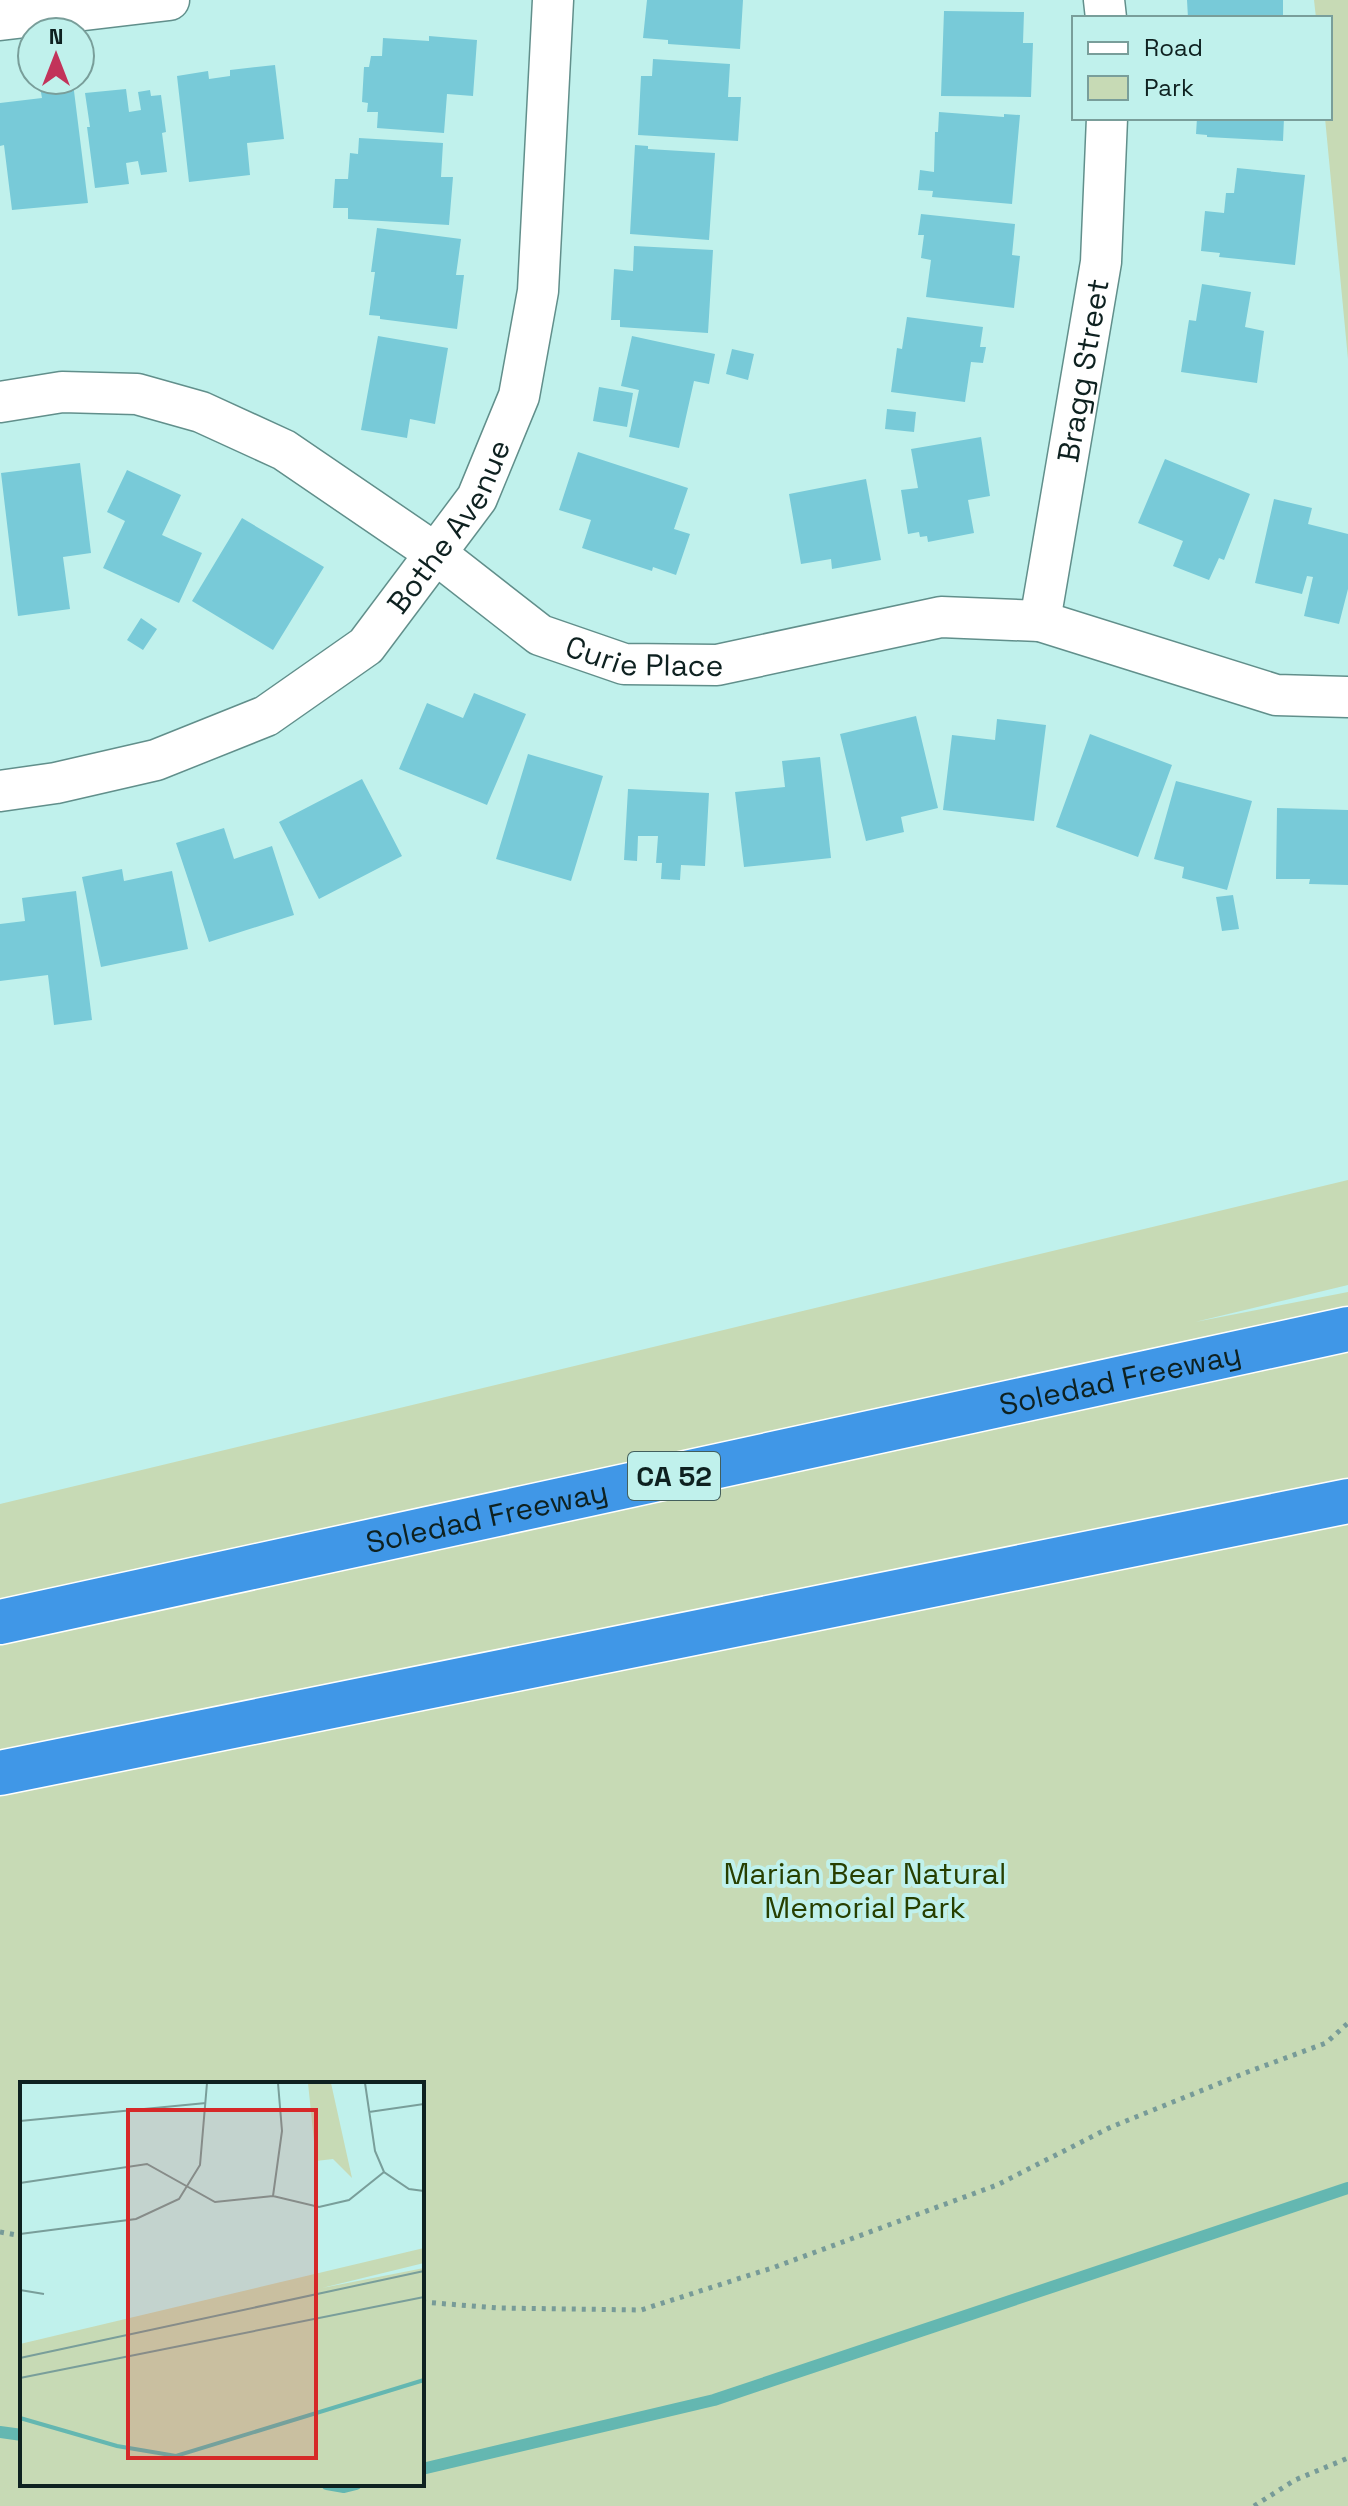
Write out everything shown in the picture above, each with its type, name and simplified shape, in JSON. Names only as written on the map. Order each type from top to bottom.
[{"type":"highway","name":"Soledad Freeway","points":[[0,1622],[1348,1329]]},
{"type":"highway","points":[[0,1773],[1348,1501]]},
{"type":"street","points":[[0,20],[169,0]]},
{"type":"street","name":"Bothe Avenue","points":[[0,791],[56,783],[156,760],[266,716],[366,646],[477,498],[519,396],[538,291],[553,0]]},
{"type":"street","name":"Bragg Street","points":[[1040,621],[1101,262],[1107,120]]},
{"type":"street","name":"Curie Place","points":[[0,402],[62,392],[137,394],[201,412],[284,450],[435,553],[540,635],[624,664],[717,665],[941,617],[1040,621],[1276,695],[1348,697]]},
{"type":"path","points":[[424,2302],[498,2308],[641,2310],[775,2267],[997,2185],[1111,2127],[1326,2043],[1348,2023]]},
{"type":"path","points":[[0,2232],[20,2236]]},
{"type":"path","points":[[1254,2506],[1295,2480],[1348,2458]]},
{"type":"green space","points":[[1314,0],[1348,0],[1348,359],[1325,120],[1332,120],[1332,16],[1316,16]]},
{"type":"green space","name":"Marian Bear Natural Memorial Park","points":[[1348,1180],[1348,1285],[1195,1322],[1348,1292],[1348,2506],[0,2506],[0,1504]]},
{"type":"building","points":[[647,0],[743,0],[740,49],[668,44],[668,40],[643,38]]},
{"type":"building","points":[[1187,0],[1283,0],[1283,16],[1188,16]]},
{"type":"building","points":[[944,11],[1024,12],[1023,43],[1033,43],[1031,97],[941,96]]},
{"type":"building","points":[[429,36],[477,40],[473,96],[447,94],[444,133],[377,128],[378,112],[367,112],[368,103],[362,102],[364,67],[369,67],[371,56],[382,56],[383,38],[429,41]]},
{"type":"building","points":[[653,59],[730,64],[728,97],[741,97],[738,141],[638,135],[641,76],[652,76]]},
{"type":"building","points":[[275,65],[284,139],[247,143],[250,175],[189,182],[177,76],[208,71],[209,79],[230,76],[230,70]]},
{"type":"building","points":[[126,89],[129,112],[141,110],[138,92],[150,90],[151,96],[161,95],[167,172],[141,175],[138,161],[126,163],[129,184],[95,188],[85,96],[96,96],[96,92]]},
{"type":"building","points":[[75,96],[88,203],[12,210],[4,145],[0,146],[0,103]]},
{"type":"building","points":[[939,112],[1004,117],[1004,114],[1020,115],[1012,204],[932,197],[933,191],[918,190],[920,170],[934,172]]},
{"type":"building","points":[[1197,120],[1284,120],[1283,141],[1196,134]]},
{"type":"building","points":[[359,138],[443,143],[441,177],[453,177],[449,225],[348,219],[348,208],[333,208],[335,179],[348,179],[350,153],[358,154]]},
{"type":"building","points":[[635,145],[648,146],[648,149],[715,153],[709,240],[630,234]]},
{"type":"building","points":[[1237,168],[1305,175],[1295,265],[1219,257],[1220,253],[1201,251],[1205,211],[1224,213],[1226,193],[1234,193]]},
{"type":"building","points":[[921,214],[1015,224],[1012,255],[1020,256],[1014,308],[926,297],[931,260],[921,258],[924,235],[918,235]]},
{"type":"building","points":[[377,228],[461,239],[456,275],[464,275],[457,329],[369,315]]},
{"type":"building","points":[[634,246],[713,250],[708,333],[620,327],[620,320],[611,320],[614,269],[633,271]]},
{"type":"building","points":[[1202,284],[1251,292],[1245,327],[1264,331],[1257,383],[1181,372],[1189,320],[1196,321]]},
{"type":"building","points":[[907,317],[983,327],[980,347],[986,347],[983,363],[971,362],[965,402],[891,392],[897,348],[902,349]]},
{"type":"building","points":[[378,336],[448,348],[435,424],[410,419],[407,438],[361,430]]},
{"type":"building","points":[[632,336],[715,354],[709,384],[694,381],[679,448],[629,437],[639,390],[621,386]]},
{"type":"building","points":[[732,349],[754,354],[748,380],[726,374]]},
{"type":"building","points":[[599,387],[633,393],[627,427],[593,421]]},
{"type":"building","points":[[887,409],[916,412],[914,432],[885,429]]},
{"type":"building","points":[[981,437],[990,496],[968,500],[974,533],[928,542],[927,536],[920,537],[919,532],[908,534],[901,490],[918,488],[911,449]]},
{"type":"building","points":[[578,452],[688,488],[674,529],[690,534],[676,575],[653,567],[652,571],[582,548],[591,520],[559,510]]},
{"type":"building","points":[[1165,459],[1250,494],[1224,560],[1219,558],[1209,580],[1173,566],[1183,541],[1138,523]]},
{"type":"building","points":[[80,463],[91,553],[63,557],[70,609],[18,616],[1,473]]},
{"type":"building","points":[[127,470],[181,495],[162,535],[202,553],[179,603],[103,568],[125,521],[107,512]]},
{"type":"building","points":[[866,479],[881,560],[832,569],[831,559],[801,564],[789,494]]},
{"type":"building","points":[[1274,499],[1312,508],[1308,524],[1348,534],[1348,589],[1339,624],[1304,616],[1313,577],[1307,576],[1302,594],[1255,583]]},
{"type":"building","points":[[242,518],[324,567],[273,650],[192,601]]},
{"type":"building","points":[[141,618],[157,629],[143,650],[127,640]]},
{"type":"building","points":[[474,693],[526,714],[487,805],[399,769],[427,703],[463,718]]},
{"type":"building","points":[[916,716],[938,808],[901,817],[904,832],[866,841],[840,734]]},
{"type":"building","points":[[997,719],[1046,725],[1034,821],[943,810],[952,735],[995,740]]},
{"type":"building","points":[[1090,734],[1172,765],[1138,857],[1056,827]]},
{"type":"building","points":[[528,754],[603,776],[571,881],[496,859]]},
{"type":"building","points":[[820,757],[831,858],[744,867],[735,792],[785,787],[782,761]]},
{"type":"building","points":[[362,779],[402,856],[319,899],[279,822]]},
{"type":"building","points":[[1176,781],[1252,801],[1227,890],[1182,878],[1184,867],[1154,859]]},
{"type":"building","points":[[628,789],[709,793],[705,866],[681,865],[680,880],[661,879],[662,863],[656,863],[658,836],[638,836],[637,861],[624,860]]},
{"type":"building","points":[[1277,808],[1348,810],[1348,885],[1309,884],[1310,879],[1276,879]]},
{"type":"building","points":[[224,828],[234,859],[272,846],[294,915],[209,942],[176,843]]},
{"type":"building","points":[[122,869],[124,881],[172,871],[188,949],[101,967],[82,877]]},
{"type":"building","points":[[76,891],[92,1020],[54,1025],[48,975],[0,981],[0,924],[25,921],[22,898]]},
{"type":"building","points":[[1233,895],[1239,929],[1222,931],[1216,897]]},
{"type":"waterway","points":[[424,2469],[714,2400],[1348,2188]]},
{"type":"waterway","points":[[0,2432],[20,2435]]},
{"type":"waterway","points":[[338,2486],[348,2486]]}]
